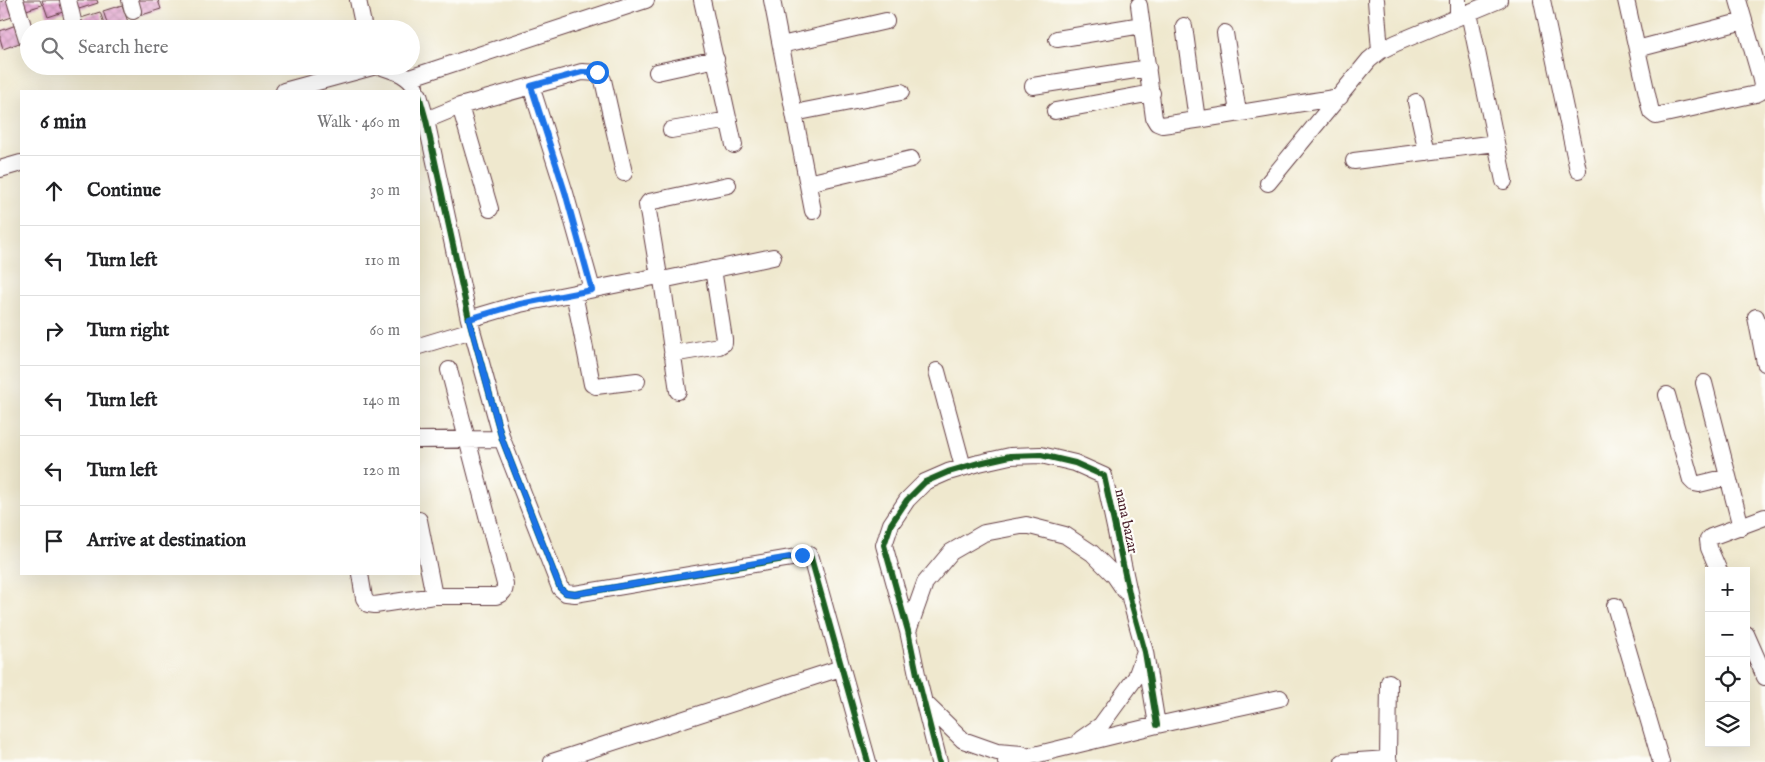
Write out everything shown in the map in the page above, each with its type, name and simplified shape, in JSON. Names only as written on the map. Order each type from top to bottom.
[{"type":"street","points":[[16,0],[22,20]]},
{"type":"street","points":[[68,0],[73,20]]},
{"type":"street","points":[[358,0],[362,20]]},
{"type":"street","points":[[702,0],[734,145]]},
{"type":"street","points":[[772,0],[813,211]]},
{"type":"street","points":[[1376,0],[1380,51]]},
{"type":"street","points":[[1458,0],[1464,15],[1504,181]]},
{"type":"street","points":[[1268,183],[1369,60],[1380,51],[1498,0]]},
{"type":"street","points":[[1542,0],[1578,170]]},
{"type":"street","points":[[1626,0],[1650,112],[1656,116],[1760,92],[1762,85],[1759,53],[1744,21],[1739,0]]},
{"type":"street","points":[[401,75],[413,85],[639,1]]},
{"type":"street","points":[[1139,5],[1154,118],[1157,123],[1197,120],[1340,97]]},
{"type":"street","points":[[781,45],[886,21]]},
{"type":"street","points":[[1637,49],[1744,21]]},
{"type":"street","points":[[1057,39],[1142,25]]},
{"type":"street","points":[[1184,26],[1197,120]]},
{"type":"street","points":[[1225,33],[1238,112]]},
{"type":"street","points":[[656,72],[716,59]]},
{"type":"street","points":[[1033,86],[1148,68]]},
{"type":"street","points":[[426,120],[460,106],[531,86],[582,72],[597,72],[603,80],[624,173]]},
{"type":"street","points":[[288,90],[344,75]]},
{"type":"street","points":[[531,86],[565,192],[592,290]]},
{"type":"street","points":[[794,112],[901,92]]},
{"type":"street","points":[[1055,110],[1152,93]]},
{"type":"street","points":[[420,99],[470,325],[502,439],[560,588],[566,593],[575,594],[808,555],[811,558],[868,762]]},
{"type":"street","points":[[1416,102],[1427,152]]},
{"type":"street","points":[[460,106],[490,209]]},
{"type":"street","points":[[671,130],[729,120]]},
{"type":"street","points":[[1354,161],[1496,143]]},
{"type":"street","points":[[808,183],[911,159]]},
{"type":"street","points":[[0,169],[20,163]]},
{"type":"street","points":[[678,391],[647,205],[649,202],[728,185]]},
{"type":"street","points":[[420,346],[520,304],[713,270],[773,257]]},
{"type":"street","points":[[672,354],[719,346],[724,343],[713,270]]},
{"type":"street","points":[[574,293],[592,384],[596,386],[637,381]]},
{"type":"street","points":[[1756,317],[1765,363]]},
{"type":"street","points":[[360,575],[364,598],[368,604],[375,605],[434,596],[496,596],[505,589],[449,370]]},
{"type":"street","points":[[937,371],[963,467]]},
{"type":"street","points":[[1704,383],[1741,526]]},
{"type":"street","points":[[1667,395],[1694,483],[1699,484],[1728,477]]},
{"type":"street","points":[[420,440],[502,439]]},
{"type":"street","name":"nana bazar","points":[[939,762],[908,631],[884,544],[891,524],[907,500],[925,482],[963,467],[1010,456],[1041,455],[1075,463],[1104,476],[1131,602],[1145,652],[1157,724]]},
{"type":"street","points":[[1717,567],[1709,548],[1708,540],[1711,537],[1765,517]]},
{"type":"street","points":[[420,525],[434,596]]},
{"type":"street","points":[[908,631],[925,583],[952,552],[984,532],[1026,525],[1065,535],[1092,553],[1114,574],[1131,602]]},
{"type":"street","points":[[1615,606],[1662,762]]},
{"type":"street","points":[[1750,643],[1765,677]]},
{"type":"street","points":[[1071,746],[1101,725],[1136,677],[1145,652]]},
{"type":"street","points":[[552,762],[841,668]]},
{"type":"street","points":[[1343,762],[1388,760],[1389,682]]},
{"type":"street","points":[[1006,762],[1046,756],[1071,746],[1157,724],[1280,698]]},
{"type":"street","points":[[925,703],[963,740],[997,752],[1046,756]]},
{"type":"building","points":[[9,0],[15,16],[0,21],[0,2]]},
{"type":"building","points":[[19,0],[40,0],[42,5],[23,11]]},
{"type":"building","points":[[42,0],[63,0],[66,11],[48,17]]},
{"type":"building","points":[[76,0],[97,0],[98,3],[79,9]]},
{"type":"building","points":[[137,0],[158,0],[161,9],[142,15]]},
{"type":"building","points":[[122,5],[127,20],[106,20],[103,11]]},
{"type":"building","points":[[100,12],[103,20],[82,20],[81,18]]},
{"type":"building","points":[[16,25],[20,43],[3,49],[0,31]]},
{"type":"cycle path","points":[[420,99],[469,319],[502,439],[560,588],[566,593],[575,594],[809,555],[868,762]]},
{"type":"cycle path","points":[[939,762],[908,631],[884,545],[891,524],[907,500],[925,482],[948,472],[1010,456],[1041,455],[1075,463],[1104,476],[1131,602],[1145,652],[1157,725]]},
{"type":"route","points":[[597,72],[582,72],[531,86],[565,192],[592,290],[520,304],[469,319],[502,439],[560,588],[566,593],[575,594],[802,555]]}]
